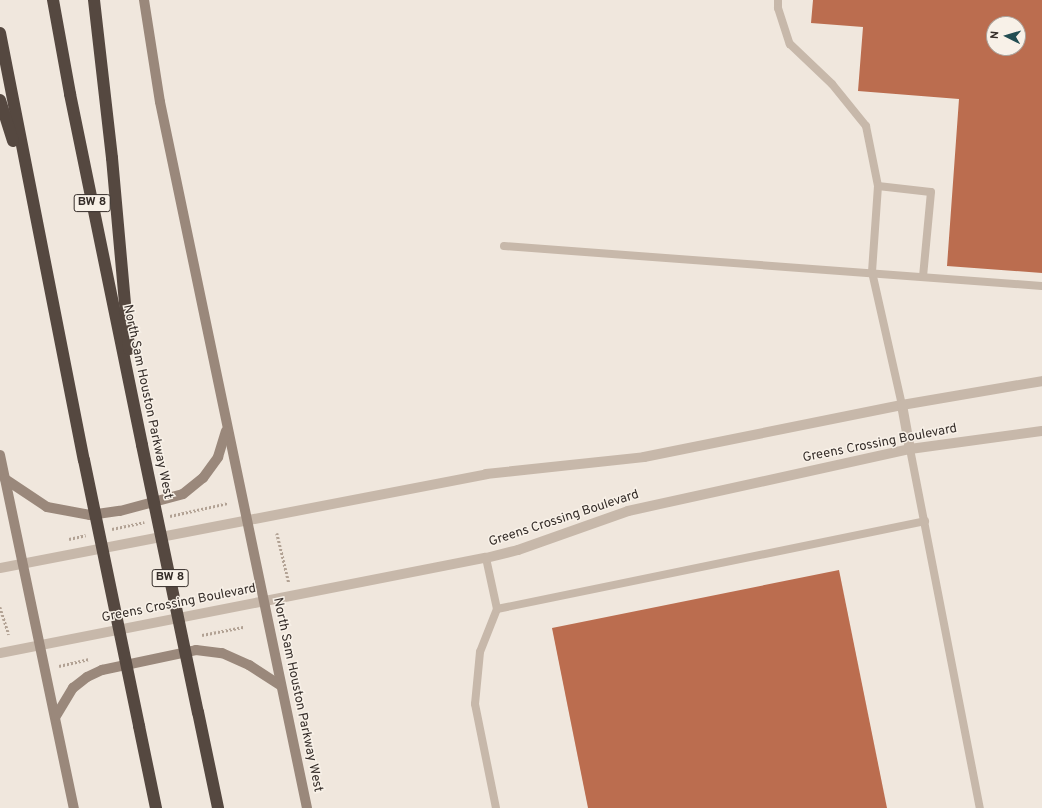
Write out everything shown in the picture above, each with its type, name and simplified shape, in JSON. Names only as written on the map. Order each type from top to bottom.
[{"type":"highway","name":"North Sam Houston Parkway West","points":[[53,0],[70,94],[218,808]]},
{"type":"highway","points":[[94,0],[112,158],[134,406]]},
{"type":"highway","points":[[0,33],[30,192],[156,808]]},
{"type":"highway","points":[[0,100],[30,192]]},
{"type":"main road","name":"North Sam Houston Parkway West","points":[[144,0],[160,102],[280,685],[307,808]]},
{"type":"main road","points":[[5,479],[47,507],[90,515],[120,511],[183,494],[203,478],[218,457],[225,441],[227,424]]},
{"type":"main road","points":[[0,454],[41,644],[74,808]]},
{"type":"main road","points":[[56,716],[73,688],[102,670],[196,650],[222,654],[249,665],[280,685]]},
{"type":"street","points":[[0,568],[247,522],[486,474],[644,457],[902,405],[1042,381]]},
{"type":"street","points":[[902,405],[910,449]]},
{"type":"street","name":"Greens Crossing Boulevard","points":[[0,653],[263,600],[486,558],[518,550],[628,511],[910,449],[1042,431]]},
{"type":"lane","points":[[778,0],[778,8],[790,44],[832,84],[866,126],[878,186],[872,272],[902,405]]},
{"type":"lane","points":[[878,186],[931,192],[924,276]]},
{"type":"lane","points":[[504,246],[872,272],[1042,286]]},
{"type":"lane","points":[[910,449],[980,808]]},
{"type":"lane","points":[[497,609],[925,522]]},
{"type":"lane","points":[[486,558],[497,609],[480,652],[476,704],[496,808]]},
{"type":"path","points":[[166,517],[228,502]]},
{"type":"path","points":[[104,531],[151,520]]},
{"type":"path","points":[[277,533],[290,587]]},
{"type":"path","points":[[65,540],[88,534]]},
{"type":"path","points":[[0,606],[9,635]]},
{"type":"building","points":[[813,0],[1042,0],[1042,273],[947,266],[959,99],[858,91],[863,27],[811,23]]},
{"type":"building","points":[[839,570],[887,808],[588,808],[552,628]]}]
